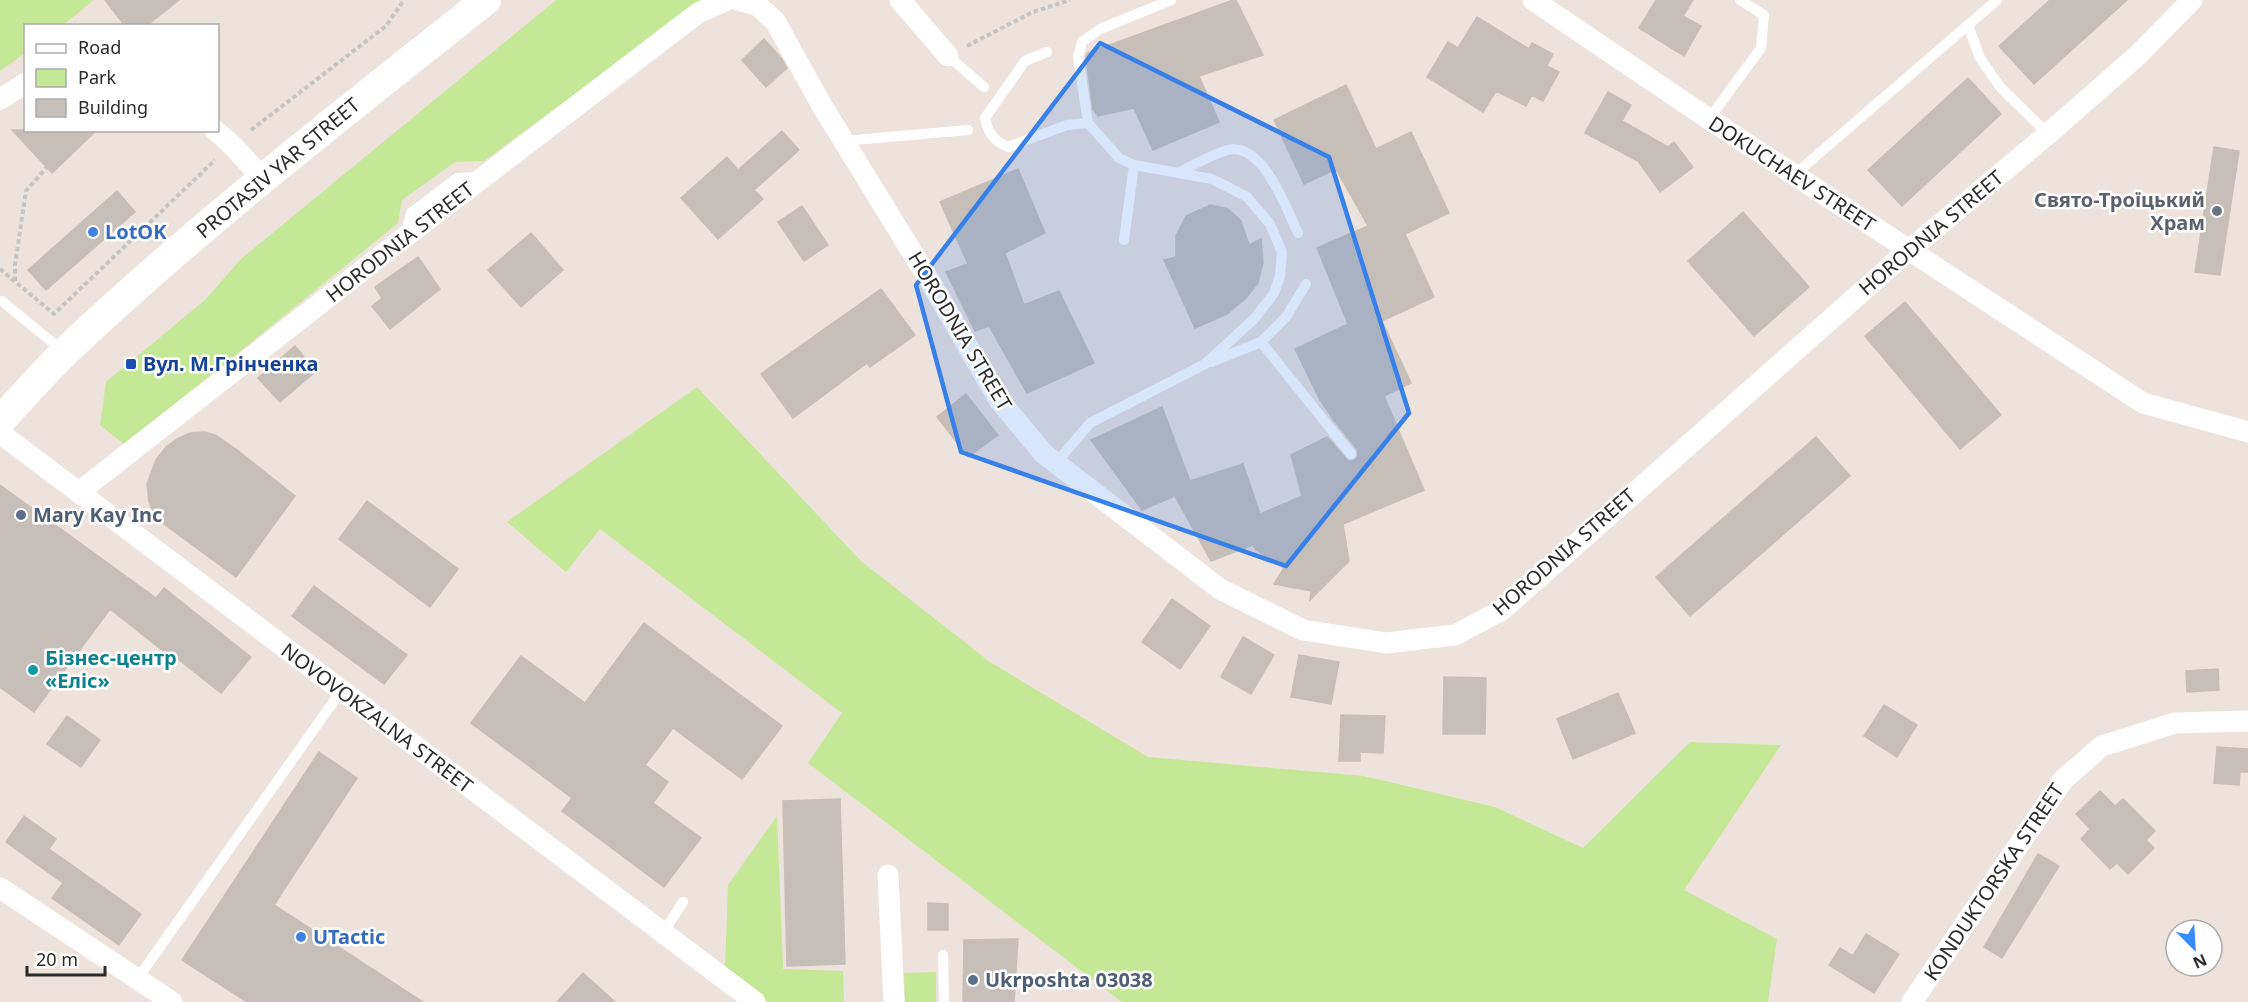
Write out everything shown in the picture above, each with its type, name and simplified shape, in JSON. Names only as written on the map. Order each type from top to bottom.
[{"type":"main road","name":"PROTASIV YAR STREET","points":[[0,421],[64,353],[144,280],[262,178],[486,0]]},
{"type":"street","name":"HORODNIA STREET","points":[[79,492],[405,237],[698,13],[727,0]]},
{"type":"street","name":"HORODNIA STREET","points":[[738,0],[757,5],[775,21],[999,400],[1044,454],[1220,589],[1303,630],[1386,643],[1455,635],[1502,610],[1908,251],[2138,55],[2192,0]]},
{"type":"street","points":[[900,0],[948,56]]},
{"type":"street","name":"DOKUCHAEV STREET","points":[[1533,0],[1908,251],[2144,403],[2248,432]]},
{"type":"street","points":[[0,99],[24,84]]},
{"type":"street","points":[[217,132],[262,178]]},
{"type":"street","name":"NOVOVOKZALNA STREET","points":[[0,433],[755,1002]]},
{"type":"street","name":"KONDUKTORSKA STREET","points":[[1912,1002],[2062,780],[2102,746],[2175,723],[2248,722]]},
{"type":"street","points":[[888,875],[894,1002]]},
{"type":"street","points":[[0,888],[172,1002]]},
{"type":"lane","points":[[1171,0],[1100,29],[1082,42],[1078,57],[1088,123],[1119,158],[1134,165],[1212,179],[1247,197],[1270,224],[1282,252],[1280,276],[1274,294],[1254,319],[1205,364]]},
{"type":"lane","points":[[1709,119],[1761,48],[1764,15],[1740,0]]},
{"type":"lane","points":[[1794,175],[1997,0]]},
{"type":"lane","points":[[1968,25],[1980,58],[2001,88],[2048,134]]},
{"type":"lane","points":[[1047,52],[1025,61],[985,118],[988,130],[998,142],[1008,147],[1068,125],[1088,123]]},
{"type":"lane","points":[[948,56],[984,87]]},
{"type":"lane","points":[[844,141],[968,130]]},
{"type":"lane","points":[[1178,173],[1228,150],[1240,150],[1258,160],[1274,184],[1298,233]]},
{"type":"lane","points":[[1124,240],[1134,165]]},
{"type":"lane","points":[[1056,463],[1090,423],[1205,364],[1262,342],[1286,317],[1306,284]]},
{"type":"lane","points":[[2,301],[64,353]]},
{"type":"lane","points":[[1262,342],[1351,454]]},
{"type":"lane","points":[[138,978],[341,691]]},
{"type":"lane","points":[[663,933],[683,902]]},
{"type":"lane","points":[[944,956],[944,1002]]},
{"type":"path","points":[[948,56],[1034,12],[1070,0]]},
{"type":"path","points":[[15,282],[15,265],[26,191],[47,167]]},
{"type":"path","points":[[0,269],[54,314]]},
{"type":"highlighted area","points":[[1100,43],[1329,157],[1409,413],[1286,566],[961,452],[916,285]]},
{"type":"green space","points":[[0,0],[94,0],[64,24],[24,24],[24,54],[0,71]]},
{"type":"green space","points":[[556,0],[702,0],[484,161],[455,162],[402,200],[398,223],[125,445],[100,425],[106,382],[205,300],[241,259]]},
{"type":"green space","points":[[697,387],[861,561],[990,662],[1148,757],[1364,776],[1495,807],[1583,848],[1690,742],[1781,745],[1684,890],[1777,939],[1768,1002],[1122,1002],[808,763],[842,713],[600,529],[566,572],[507,522]]},
{"type":"green space","points":[[777,816],[783,969],[843,971],[844,1002],[768,1002],[725,970],[728,885]]},
{"type":"green space","points":[[936,972],[936,1002],[905,1002],[904,973]]},
{"type":"building","points":[[105,0],[179,0],[149,24],[123,24]]},
{"type":"building","points":[[1236,0],[1263,55],[1199,76],[1219,122],[1153,150],[1134,108],[1098,116],[1093,109],[1087,53]]},
{"type":"building","points":[[1656,0],[1693,0],[1683,16],[1701,26],[1684,56],[1639,28]]},
{"type":"building","points":[[2050,0],[2127,0],[2034,84],[1999,46]]},
{"type":"building","points":[[1477,17],[1529,49],[1532,43],[1553,54],[1547,66],[1559,72],[1543,101],[1532,95],[1526,106],[1496,91],[1483,112],[1427,77],[1448,42],[1458,48]]},
{"type":"building","points":[[764,39],[787,68],[766,87],[742,60]]},
{"type":"building","points":[[1968,78],[2001,114],[1902,206],[1868,170]]},
{"type":"building","points":[[1346,85],[1376,149],[1411,132],[1449,213],[1405,234],[1434,297],[1382,321],[1411,383],[1384,396],[1424,490],[1343,524],[1349,561],[1310,600],[1311,591],[1274,584],[1284,568],[1256,550],[1253,545],[1211,561],[1175,496],[1142,510],[1091,440],[1162,407],[1190,481],[1243,464],[1260,514],[1302,496],[1291,455],[1327,437],[1348,461],[1353,461],[1358,457],[1357,449],[1320,400],[1295,349],[1348,324],[1317,248],[1368,226],[1336,169],[1304,184],[1274,120]]},
{"type":"building","points":[[1608,92],[1631,105],[1622,121],[1668,147],[1674,142],[1693,167],[1660,192],[1638,161],[1585,133]]},
{"type":"building","points":[[12,130],[95,132],[52,173]]},
{"type":"building","points":[[782,131],[799,150],[754,190],[763,199],[718,239],[681,198],[727,157],[738,170]]},
{"type":"building","name":"Свято-Троїцький Храм","points":[[2214,147],[2239,151],[2220,275],[2195,272]]},
{"type":"building","points":[[1018,169],[1045,233],[1005,253],[1024,305],[1059,291],[1094,363],[1027,393],[989,326],[975,331],[946,272],[968,264],[940,202]]},
{"type":"building","points":[[117,191],[135,212],[46,290],[28,270]]},
{"type":"building","points":[[1210,205],[1228,209],[1241,221],[1249,245],[1261,239],[1263,262],[1258,283],[1246,298],[1227,314],[1195,328],[1164,260],[1176,257],[1176,236],[1186,216]]},
{"type":"building","points":[[802,206],[828,245],[804,261],[778,222]]},
{"type":"building","points":[[1743,212],[1809,287],[1754,336],[1688,261]]},
{"type":"building","points":[[531,233],[563,270],[521,307],[488,270]]},
{"type":"building","points":[[418,257],[440,289],[390,329],[372,306],[382,298],[375,287]]},
{"type":"building","points":[[881,289],[915,335],[870,367],[867,363],[793,418],[761,374]]},
{"type":"building","points":[[1905,302],[2001,415],[1960,449],[1865,336]]},
{"type":"building","points":[[295,346],[316,371],[280,402],[258,378]]},
{"type":"building","points":[[966,394],[998,435],[968,457],[937,417]]},
{"type":"building","points":[[205,432],[215,435],[236,449],[295,496],[236,577],[164,524],[154,513],[149,502],[147,484],[156,460],[166,447],[190,433]]},
{"type":"building","points":[[1816,437],[1850,476],[1690,616],[1656,577]]},
{"type":"building","points":[[0,485],[156,598],[164,588],[251,657],[221,693],[110,609],[34,712],[0,687]]},
{"type":"building","points":[[367,501],[458,569],[430,607],[339,539]]},
{"type":"building","points":[[314,586],[407,655],[384,684],[292,616]]},
{"type":"building","points":[[1172,599],[1210,626],[1180,669],[1142,642]]},
{"type":"building","points":[[644,623],[782,726],[742,779],[673,728],[645,765],[668,782],[653,803],[701,838],[664,887],[562,811],[572,798],[471,723],[521,656],[585,703]]},
{"type":"building","points":[[1243,637],[1274,655],[1251,694],[1221,677]]},
{"type":"building","points":[[1299,655],[1339,662],[1331,704],[1291,697]]},
{"type":"building","points":[[2218,669],[2219,690],[2187,692],[2186,671]]},
{"type":"building","points":[[1444,677],[1486,678],[1485,734],[1443,734]]},
{"type":"building","points":[[1618,693],[1635,733],[1573,759],[1557,719]]},
{"type":"building","points":[[1884,705],[1917,725],[1897,757],[1864,736]]},
{"type":"building","points":[[1341,715],[1385,716],[1383,753],[1360,752],[1360,761],[1339,761]]},
{"type":"building","points":[[67,716],[100,740],[81,767],[47,744]]},
{"type":"building","points":[[2217,747],[2248,749],[2248,772],[2240,772],[2239,785],[2214,783]]},
{"type":"building","points":[[319,752],[357,778],[274,905],[423,1002],[247,1002],[182,960]]},
{"type":"building","points":[[2100,791],[2115,806],[2123,799],[2155,831],[2146,840],[2154,848],[2128,874],[2117,863],[2110,869],[2081,839],[2090,829],[2076,814]]},
{"type":"building","points":[[840,799],[845,964],[787,966],[783,801]]},
{"type":"building","points":[[24,816],[56,839],[49,849],[141,914],[119,945],[52,898],[63,883],[6,842]]},
{"type":"building","points":[[2038,854],[2059,866],[2002,958],[1984,947]]},
{"type":"building","points":[[928,903],[948,904],[948,930],[928,930]]},
{"type":"building","points":[[1866,934],[1899,954],[1874,993],[1829,965],[1840,948],[1853,956]]},
{"type":"building","points":[[1018,939],[1014,1002],[963,1002],[964,940]]},
{"type":"building","points":[[583,973],[615,1002],[557,1002]]},
{"type":"place","name":"Свято-Троїцький Храм","points":[[2217,211]]},
{"type":"place","name":"LotOK","points":[[93,232]]},
{"type":"place","name":"Вул. М.Грінченка","points":[[131,364]]},
{"type":"place","name":"Mary Kay Inc","points":[[21,515]]},
{"type":"place","name":"Бізнес-центр «Еліс»","points":[[33,670]]},
{"type":"place","name":"UTactic","points":[[301,937]]},
{"type":"place","name":"Ukrposhta 03038","points":[[973,980]]}]
